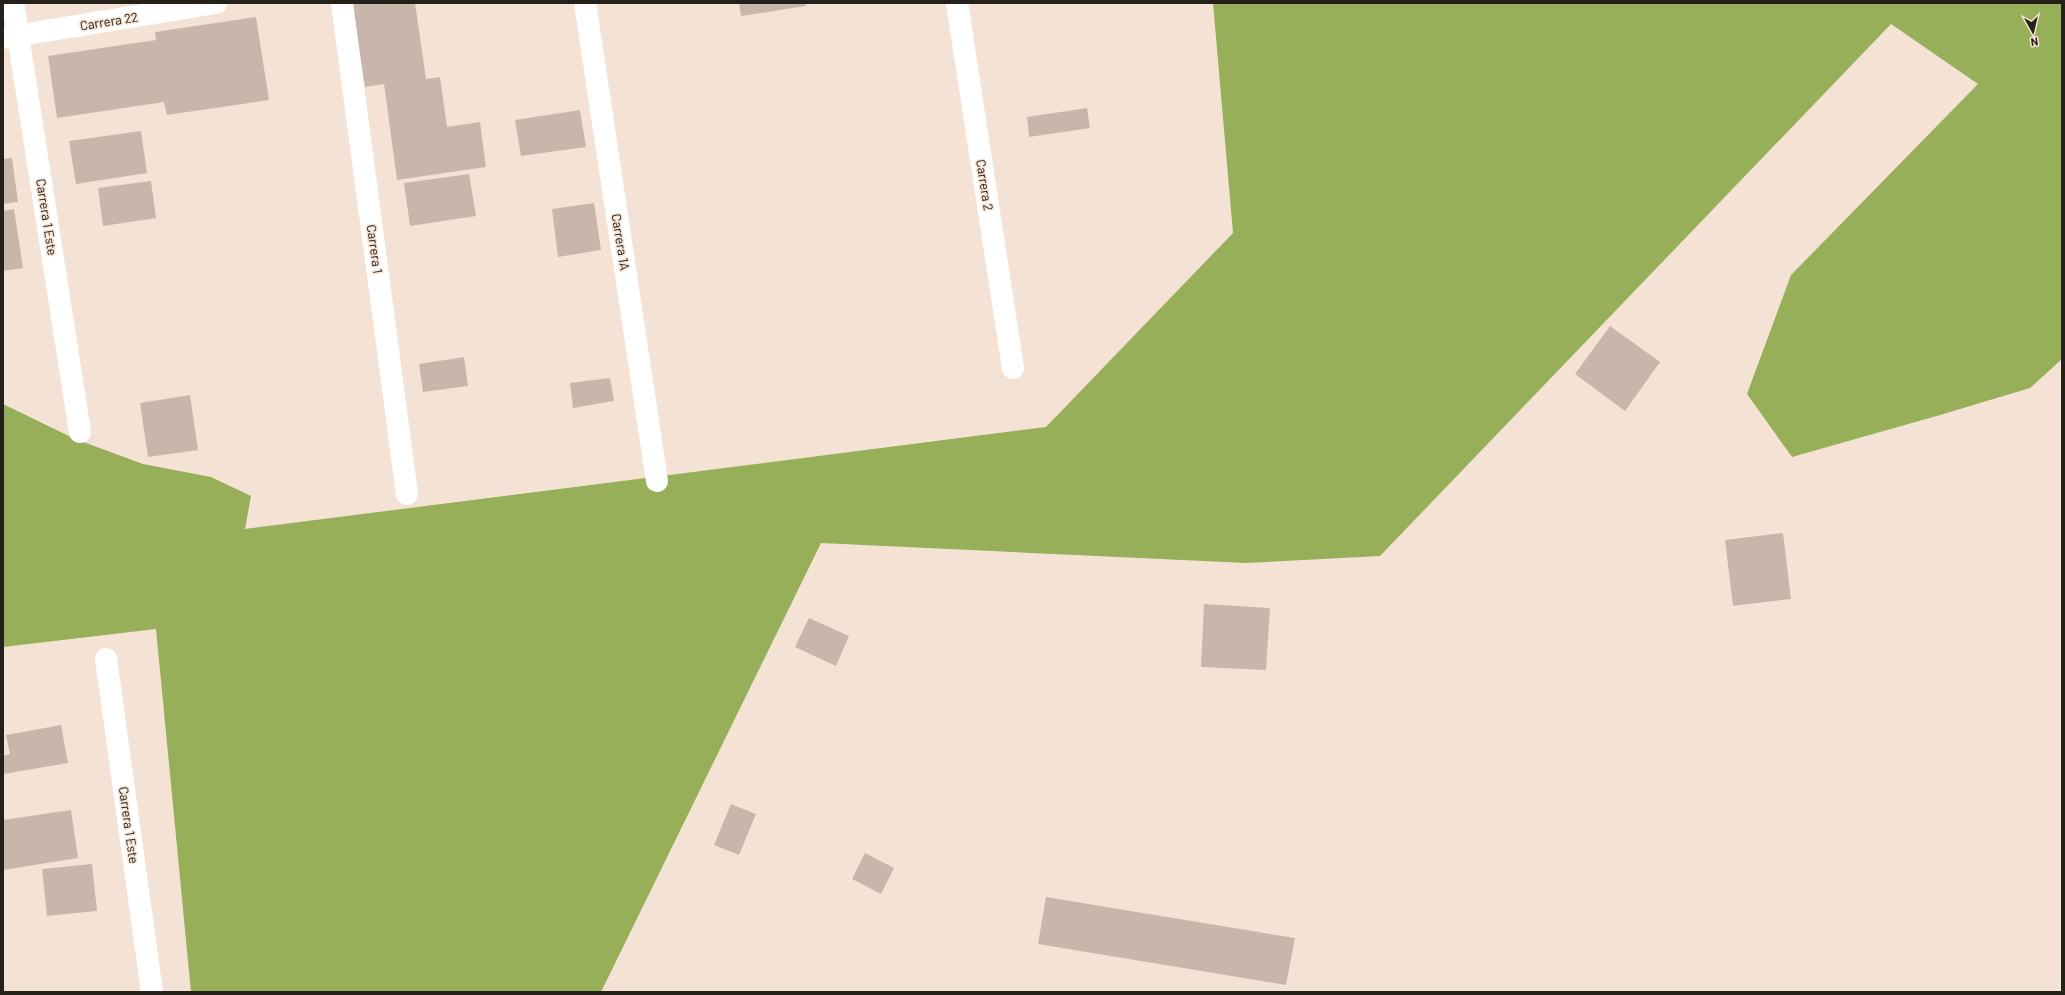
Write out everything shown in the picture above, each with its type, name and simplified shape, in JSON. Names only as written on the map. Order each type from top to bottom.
[{"type":"street","name":"Carrera 1 Este","points":[[13,3],[11,37],[80,432]]},
{"type":"street","name":"Carrera 22","points":[[11,37],[216,3]]},
{"type":"street","name":"Carrera 1","points":[[342,3],[407,494]]},
{"type":"street","name":"Carrera 1A","points":[[584,3],[657,481]]},
{"type":"street","name":"Carrera 2","points":[[957,3],[1013,368]]},
{"type":"street","name":"Carrera 1 Este","points":[[106,659],[152,992]]},
{"type":"green space","points":[[1213,3],[2062,3],[2062,359],[2030,388],[1792,457],[1747,394],[1791,275],[1978,84],[1891,24],[1380,556],[1246,563],[821,543],[601,992],[191,992],[156,629],[3,647],[3,404],[75,439],[143,464],[211,477],[251,496],[245,529],[1046,427],[1233,233]]},
{"type":"building","points":[[352,3],[415,3],[426,79],[440,77],[447,127],[480,122],[486,167],[397,180],[384,84],[365,87]]},
{"type":"building","points":[[739,3],[805,3],[806,6],[741,16]]},
{"type":"building","points":[[256,17],[269,100],[167,115],[164,102],[57,118],[48,56],[156,40],[155,32]]},
{"type":"building","points":[[1087,108],[1090,128],[1029,137],[1027,117]]},
{"type":"building","points":[[580,110],[586,147],[521,156],[515,120]]},
{"type":"building","points":[[141,131],[147,173],[76,184],[69,141]]},
{"type":"building","points":[[12,158],[18,202],[3,204],[3,159]]},
{"type":"building","points":[[469,174],[476,216],[410,226],[404,183]]},
{"type":"building","points":[[151,181],[156,218],[103,226],[98,188]]},
{"type":"building","points":[[594,203],[601,250],[558,257],[552,209]]},
{"type":"building","points":[[14,209],[23,268],[3,271],[3,211]]},
{"type":"building","points":[[1610,326],[1660,362],[1625,411],[1575,374]]},
{"type":"building","points":[[464,357],[468,386],[423,392],[419,364]]},
{"type":"building","points":[[610,378],[614,401],[573,408],[570,383]]},
{"type":"building","points":[[190,395],[198,450],[148,457],[140,403]]},
{"type":"building","points":[[1783,533],[1791,599],[1733,606],[1725,540]]},
{"type":"building","points":[[1204,604],[1270,608],[1266,670],[1201,667]]},
{"type":"building","points":[[809,618],[849,636],[836,666],[795,647]]},
{"type":"building","points":[[61,725],[68,763],[3,774],[3,756],[10,754],[6,735]]},
{"type":"building","points":[[731,804],[756,814],[739,855],[714,845]]},
{"type":"building","points":[[71,810],[78,858],[3,870],[3,820]]},
{"type":"building","points":[[865,853],[894,868],[881,894],[852,879]]},
{"type":"building","points":[[92,864],[97,911],[47,916],[42,869]]},
{"type":"building","points":[[1046,897],[1295,938],[1286,985],[1038,944]]}]
